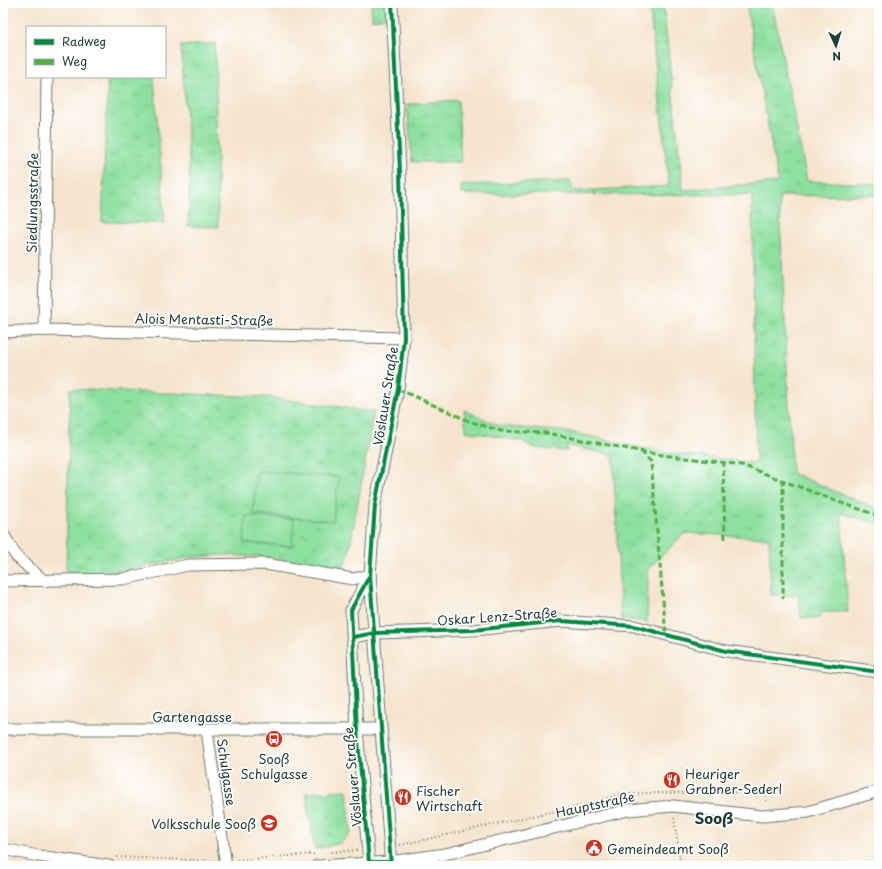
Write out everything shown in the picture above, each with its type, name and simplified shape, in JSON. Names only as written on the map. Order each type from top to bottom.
[{"type":"street","name":"Vöslauer Straße","points":[[390,864],[370,575],[375,505],[398,389],[404,338],[400,172],[392,3]]},
{"type":"street","name":"Siedlungsstraße","points":[[44,330],[47,78]]},
{"type":"street","name":"Alois Mentasti-Straße","points":[[3,332],[44,330],[404,338]]},
{"type":"street","points":[[3,534],[16,556],[44,580]]},
{"type":"street","points":[[3,581],[123,579],[188,565],[265,564],[352,579],[370,575]]},
{"type":"street","name":"Vöslauer Straße","points":[[369,862],[357,730],[351,610],[370,575]]},
{"type":"street","name":"Oskar Lenz-Straße","points":[[353,637],[375,633],[473,630],[561,621],[634,626],[726,651],[879,672]]},
{"type":"street","name":"Gartengasse","points":[[3,729],[380,729]]},
{"type":"street","name":"Schulgasse","points":[[207,730],[226,863]]},
{"type":"street","name":"Hauptstraße","points":[[317,866],[369,862],[390,864],[445,854],[628,810],[673,806],[762,816],[808,812],[879,791]]},
{"type":"street","points":[[3,848],[38,856],[111,861]]},
{"type":"path","points":[[388,845],[407,844],[592,803],[616,795],[646,793],[766,792],[766,811]]},
{"type":"path","points":[[673,806],[681,866]]},
{"type":"path","points":[[331,852],[368,848]]},
{"type":"path","points":[[111,861],[226,863],[324,853]]},
{"type":"green space","points":[[371,3],[386,3],[387,16],[372,20]]},
{"type":"green space","points":[[649,3],[663,3],[683,190],[778,182],[746,3],[772,3],[807,181],[879,184],[879,195],[779,196],[792,473],[879,510],[879,524],[841,513],[848,612],[821,612],[820,618],[801,618],[799,595],[771,595],[769,538],[685,533],[648,569],[647,622],[621,619],[613,455],[567,445],[567,451],[534,448],[522,441],[466,431],[464,410],[500,426],[570,432],[662,452],[756,463],[752,195],[461,194],[461,185],[570,181],[573,191],[669,186]]},
{"type":"green space","points":[[215,43],[218,227],[188,226],[190,177],[181,46]]},
{"type":"green space","points":[[108,78],[154,78],[165,223],[102,222]]},
{"type":"green space","points":[[458,100],[461,162],[412,162],[407,104]]},
{"type":"green space","points":[[70,389],[267,397],[374,412],[348,557],[342,570],[275,558],[227,555],[192,557],[96,576],[66,571]]},
{"type":"green space","points":[[257,471],[339,477],[333,521],[253,514]]},
{"type":"green space","points":[[246,516],[294,519],[292,546],[244,543]]},
{"type":"green space","points":[[347,790],[351,833],[341,843],[315,849],[306,793]]},
{"type":"marked path","points":[[398,389],[469,421],[501,431],[546,433],[655,454],[742,465],[879,516]]},
{"type":"marked path","points":[[641,451],[651,462],[666,635]]},
{"type":"marked path","points":[[723,461],[725,541]]},
{"type":"marked path","points":[[783,479],[783,598]]},
{"type":"cycle path","points":[[391,866],[370,575],[375,505],[398,389],[404,338],[400,172],[392,3]]},
{"type":"cycle path","points":[[370,575],[351,610],[357,730],[369,862],[390,862]]},
{"type":"cycle path","points":[[353,637],[375,633],[473,630],[561,621],[634,626],[726,651],[879,672]]},
{"type":"place","name":"Sooß Schulgasse","points":[[274,739]]},
{"type":"place","name":"Heuriger Grabner-Sederl","points":[[672,780]]},
{"type":"place","name":"Fischer Wirtschaft","points":[[403,797]]},
{"type":"place","name":"Volksschule Sooß","points":[[269,823]]},
{"type":"place","name":"Gemeindeamt Sooß","points":[[594,848]]},
{"type":"district","name":"Sooß","points":[[714,817]]}]
